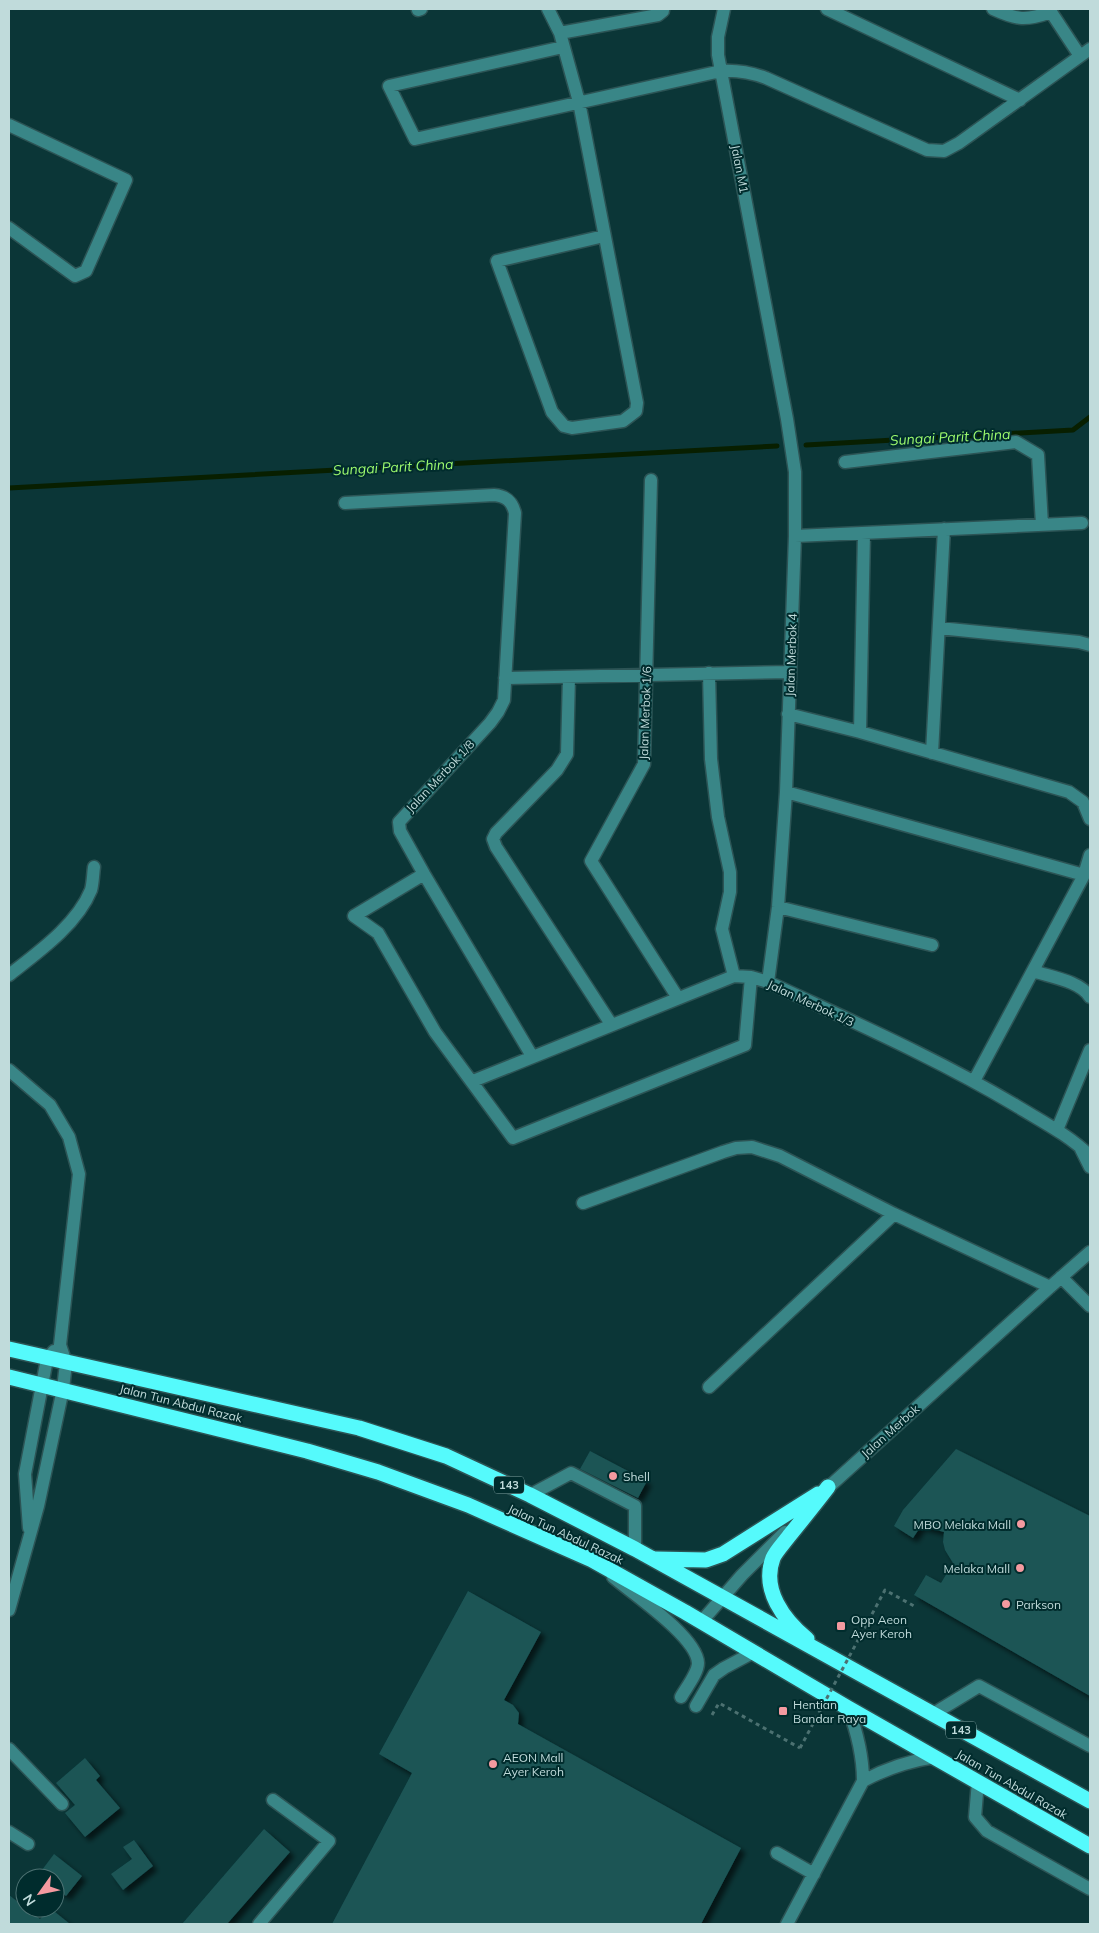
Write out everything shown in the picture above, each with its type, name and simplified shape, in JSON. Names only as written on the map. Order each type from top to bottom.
[{"type":"highway","name":"Jalan Tun Abdul Razak","points":[[9,1349],[359,1428],[446,1456],[530,1494],[635,1549],[1090,1801]]},
{"type":"highway","name":"Jalan Tun Abdul Razak","points":[[9,1377],[307,1450],[378,1472],[468,1505],[592,1560],[702,1621],[848,1708],[1090,1846]]},
{"type":"highway","points":[[651,1558],[706,1560],[722,1554],[828,1487]]},
{"type":"highway","points":[[828,1487],[774,1558],[770,1574],[772,1593],[782,1612],[796,1630],[832,1659]]},
{"type":"street","points":[[548,9],[560,33],[579,102],[637,403],[636,411],[623,422],[572,428],[564,426],[552,412],[497,261],[604,236]]},
{"type":"street","points":[[560,33],[658,15],[663,9]]},
{"type":"street","name":"Jalan M1","points":[[724,9],[718,37],[718,55],[771,330]]},
{"type":"street","points":[[827,9],[1020,100]]},
{"type":"street","points":[[564,47],[389,86],[414,139],[721,71],[734,70],[750,72],[766,78],[927,150],[944,151],[1020,100],[1085,52],[1050,10],[1034,18],[1025,19],[1013,18],[993,9]]},
{"type":"street","points":[[9,125],[126,180],[86,271],[75,276],[9,228]]},
{"type":"street","name":"Jalan Merbok 4","points":[[768,982],[778,907],[786,792],[795,536],[795,472],[771,330]]},
{"type":"street","points":[[845,462],[1016,442],[1038,454],[1042,525]]},
{"type":"street","name":"Jalan Merbok 1/6","points":[[651,480],[644,764],[591,861],[678,998]]},
{"type":"street","name":"Jalan Merbok 1/8","points":[[344,503],[494,495],[509,499],[513,505],[515,513],[504,700],[498,712],[399,822],[400,831],[424,874],[532,1056]]},
{"type":"street","points":[[795,536],[1082,523]]},
{"type":"street","points":[[932,753],[944,529]]},
{"type":"street","points":[[860,732],[864,533]]},
{"type":"street","points":[[939,628],[1079,642],[1090,645]]},
{"type":"street","points":[[505,678],[790,672]]},
{"type":"street","points":[[709,674],[711,759],[718,817],[730,872],[730,892],[722,929],[734,976]]},
{"type":"street","points":[[570,677],[567,754],[557,770],[496,833],[493,839],[496,847],[612,1024]]},
{"type":"street","points":[[788,714],[860,732],[1069,792],[1083,802],[1090,819]]},
{"type":"street","points":[[786,792],[1084,875]]},
{"type":"street","points":[[974,1081],[1084,875],[1090,855]]},
{"type":"street","points":[[9,975],[63,929],[79,910],[91,889],[94,867]]},
{"type":"street","points":[[424,874],[354,916],[378,934],[435,1032],[514,1138],[745,1045],[751,977]]},
{"type":"street","points":[[778,907],[932,945]]},
{"type":"street","points":[[1033,971],[1076,986],[1087,992],[1090,997]]},
{"type":"street","name":"Jalan Merbok 1/3","points":[[472,1081],[734,976],[751,977],[768,982],[974,1081],[1057,1130],[1079,1145],[1090,1156]]},
{"type":"street","points":[[1057,1130],[1090,1050]]},
{"type":"street","points":[[9,1070],[50,1105],[69,1137],[79,1174],[60,1345],[66,1363],[63,1389],[38,1506],[9,1610]]},
{"type":"street","name":"Jalan Merbok 1/3","points":[[1079,1145],[1090,1167]]},
{"type":"street","points":[[583,1203],[723,1152],[736,1148],[752,1148],[780,1156],[894,1214],[1050,1286]]},
{"type":"street","points":[[709,1387],[894,1214]]},
{"type":"street","name":"Jalan Merbok","points":[[702,1621],[828,1487],[1090,1252]]},
{"type":"street","points":[[1061,1277],[1090,1306]]},
{"type":"street","points":[[30,1535],[25,1474],[47,1359],[60,1345]]},
{"type":"street","points":[[530,1494],[571,1473],[611,1493],[635,1506],[635,1549]]},
{"type":"street","points":[[592,1560],[678,1630],[691,1643],[697,1654],[698,1666],[681,1697]]},
{"type":"street","points":[[696,1706],[714,1675],[754,1652]]},
{"type":"street","points":[[933,1714],[979,1686],[1090,1746]]},
{"type":"street","points":[[786,1924],[863,1781],[863,1762],[860,1744],[848,1708]]},
{"type":"street","points":[[9,1749],[62,1804]]},
{"type":"street","points":[[863,1781],[897,1765],[935,1757]]},
{"type":"street","points":[[978,1781],[975,1817],[987,1831],[1090,1889]]},
{"type":"street","points":[[259,1924],[329,1841],[273,1800]]},
{"type":"street","points":[[9,1832],[28,1844]]},
{"type":"street","points":[[777,1853],[814,1874]]},
{"type":"path","points":[[712,1715],[719,1703],[800,1748],[885,1590],[914,1606]]},
{"type":"building","name":"Melaka Mall","points":[[956,1449],[1090,1516],[1090,1696],[914,1595],[926,1575],[941,1583],[953,1563],[945,1550],[943,1542],[944,1532],[921,1526],[913,1538],[894,1526],[903,1510]]},
{"type":"building","name":"Shell","points":[[590,1451],[647,1481],[638,1498],[580,1469]]},
{"type":"building","name":"AEON Mall Ayer Keroh","points":[[468,1591],[541,1632],[504,1700],[513,1705],[519,1713],[518,1724],[741,1848],[701,1924],[332,1924],[412,1773],[379,1754]]},
{"type":"building","points":[[85,1758],[100,1776],[96,1780],[120,1808],[85,1837],[65,1813],[75,1805],[56,1783]]},
{"type":"building","points":[[264,1829],[290,1852],[227,1924],[182,1924]]},
{"type":"building","points":[[134,1840],[153,1866],[123,1890],[111,1874],[132,1859],[123,1847]]},
{"type":"building","points":[[54,1854],[82,1876],[66,1896],[65,1868],[44,1868]]},
{"type":"building","points":[[9,1895],[15,1900],[15,1918],[62,1918],[70,1924],[9,1924]]},
{"type":"waterway","name":"Sungai Parit China","points":[[806,445],[1073,430],[1090,417]]},
{"type":"waterway","name":"Sungai Parit China","points":[[9,488],[777,446]]},
{"type":"place","name":"Shell","points":[[613,1476]]},
{"type":"place","name":"MBO Melaka Mall","points":[[1021,1524]]},
{"type":"place","name":"Melaka Mall","points":[[1020,1568]]},
{"type":"place","name":"Parkson","points":[[1006,1604]]},
{"type":"place","name":"Opp Aeon Ayer Keroh","points":[[841,1626]]},
{"type":"place","name":"Hentian Bandar Raya","points":[[783,1711]]},
{"type":"place","name":"AEON Mall Ayer Keroh","points":[[493,1764]]}]
